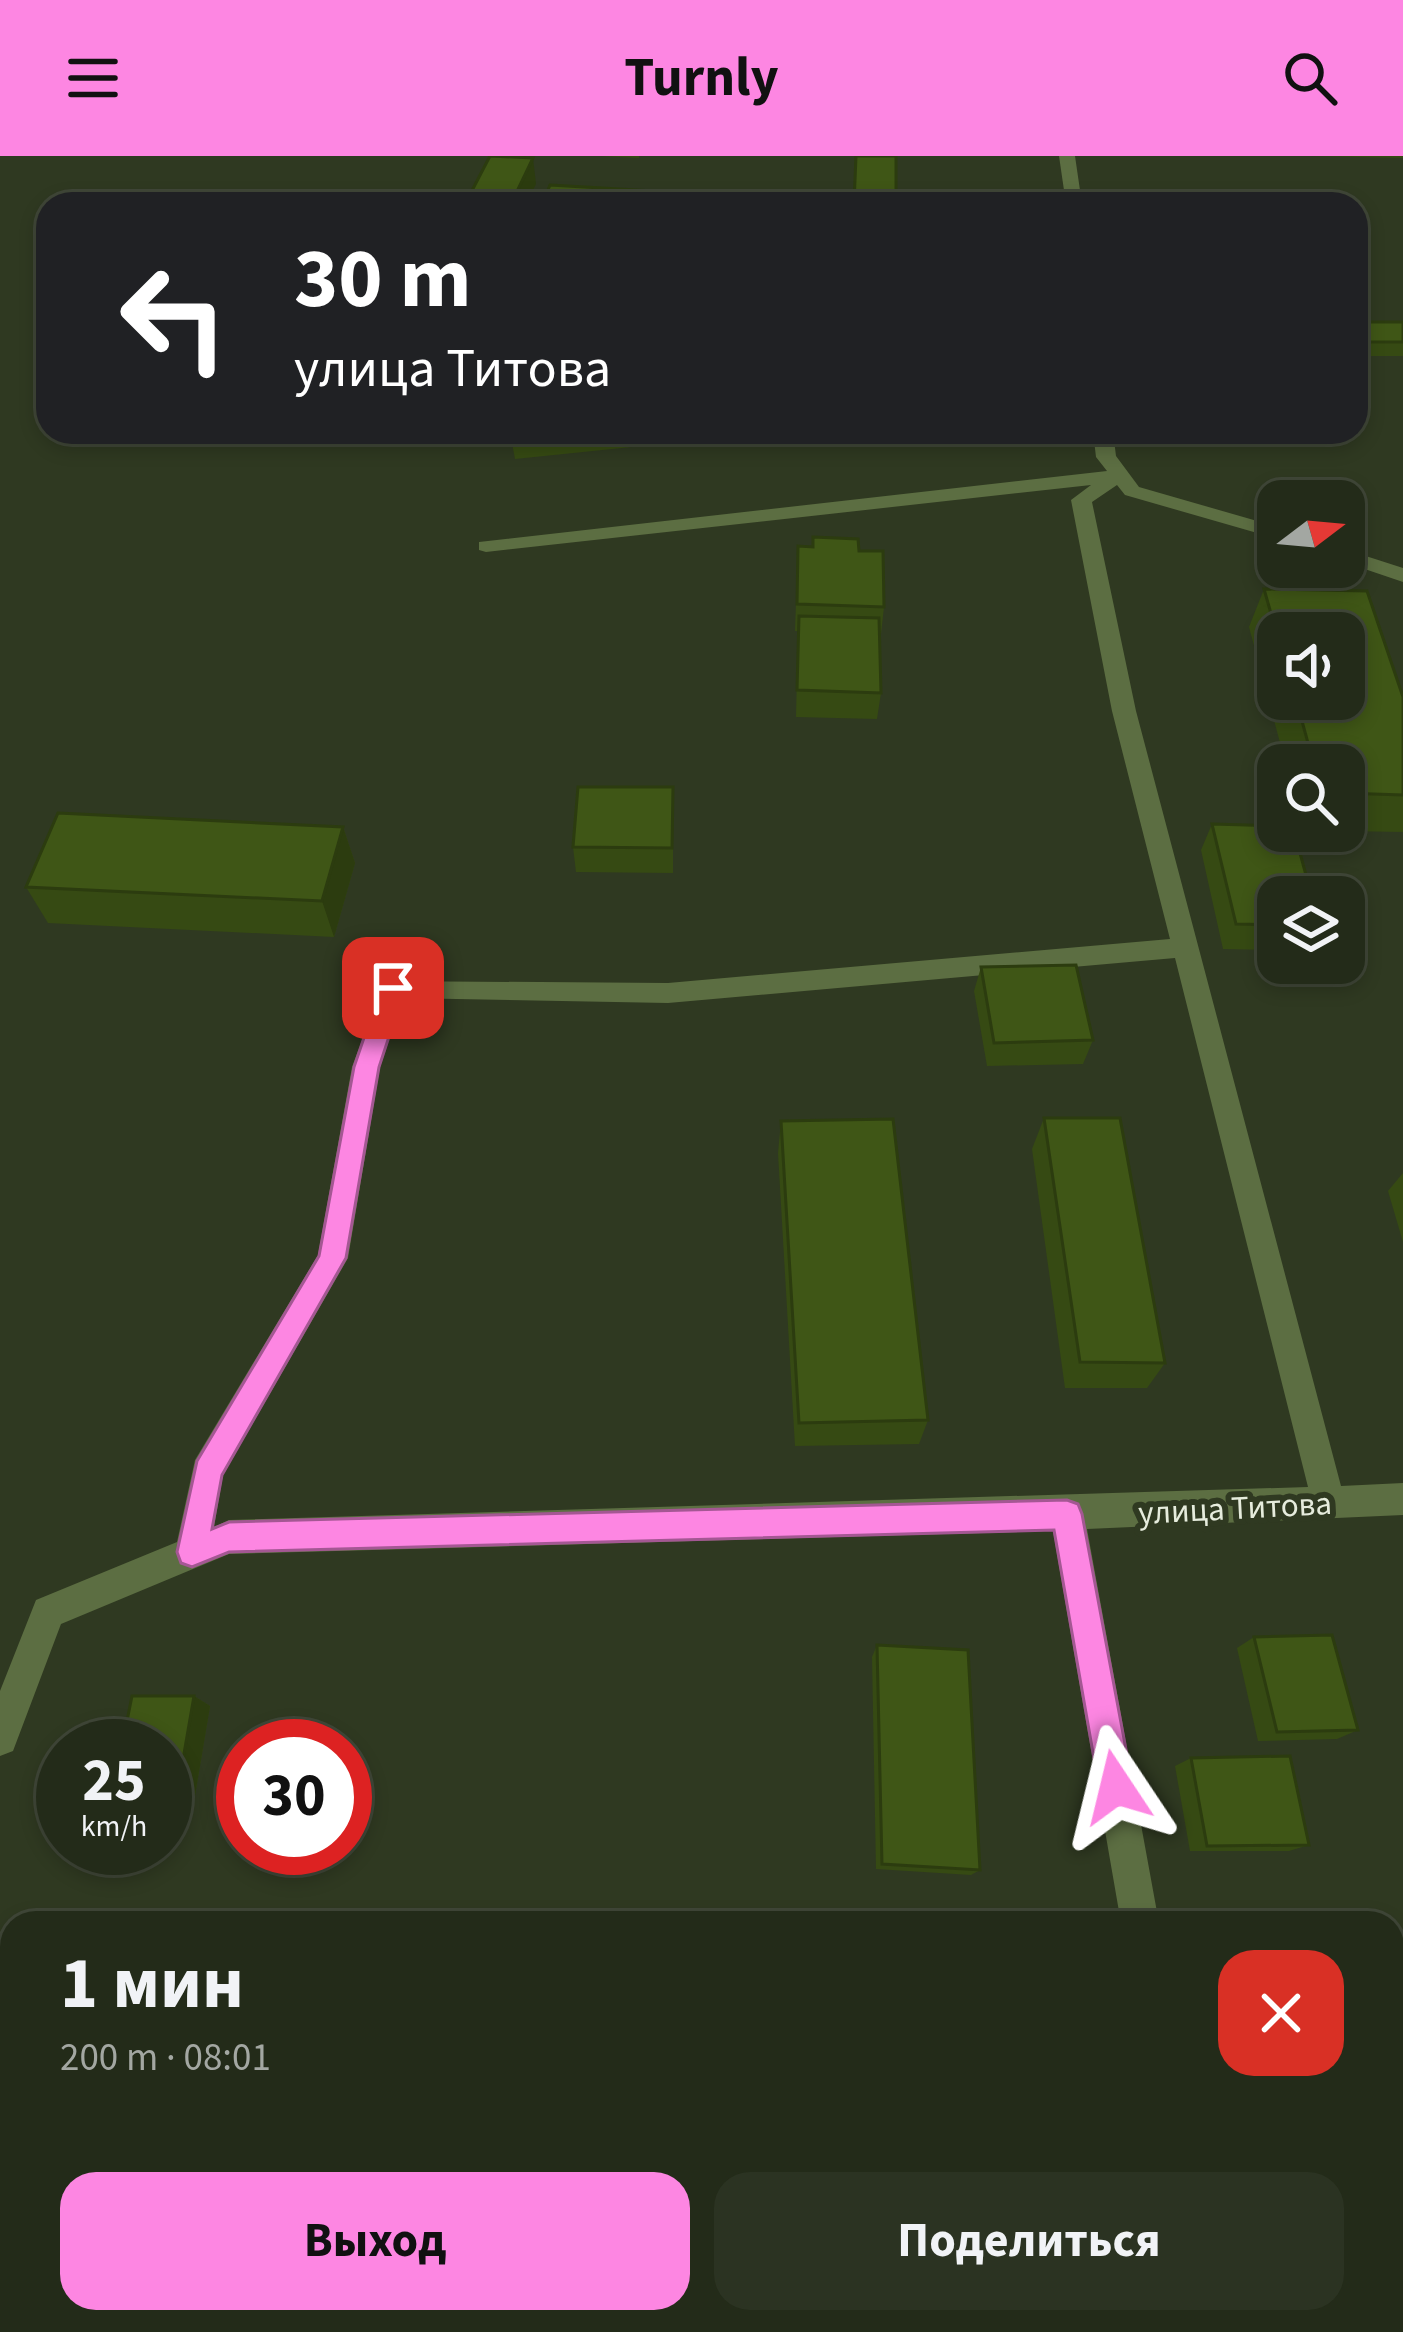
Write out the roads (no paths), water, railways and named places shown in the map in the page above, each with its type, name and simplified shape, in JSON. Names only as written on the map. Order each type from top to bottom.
[{"type":"street","points":[[1067,156],[1072,192]]},
{"type":"street","points":[[1107,444],[1113,466],[1132,491],[1257,527]]},
{"type":"street","points":[[486,546],[1113,466]]},
{"type":"street","points":[[1113,466],[1081,500],[1124,711],[1329,1503]]},
{"type":"street","points":[[1365,562],[1403,574]]},
{"type":"street","points":[[0,1738],[48,1612],[192,1552],[207,1471],[333,1258],[366,1067],[393,988],[668,993],[1186,947]]},
{"type":"street","name":"улица Титова","points":[[192,1552],[229,1537],[1067,1514],[1403,1499]]},
{"type":"street","points":[[1067,1514],[1138,1911]]}]
